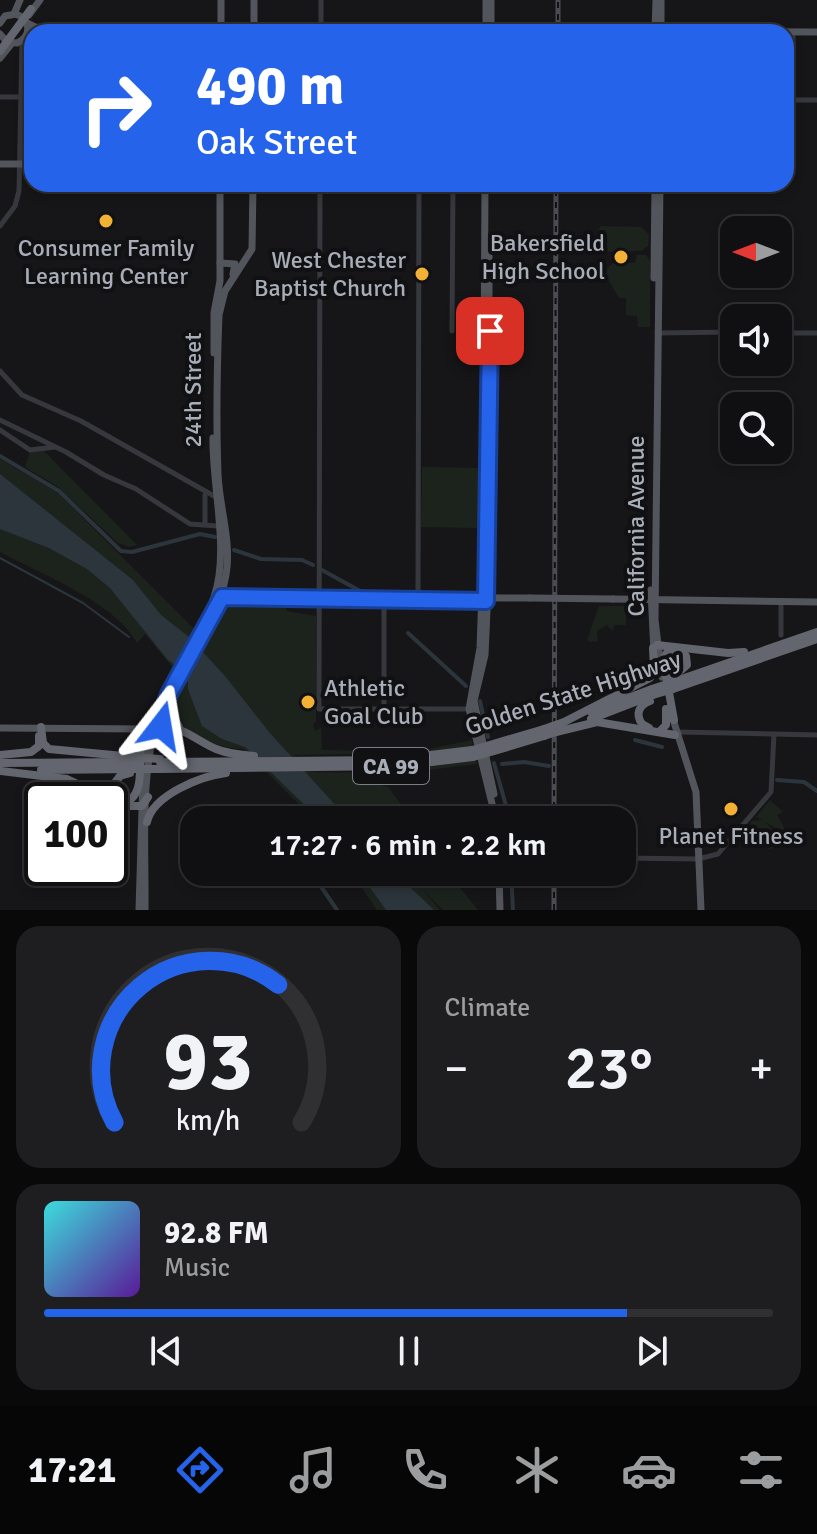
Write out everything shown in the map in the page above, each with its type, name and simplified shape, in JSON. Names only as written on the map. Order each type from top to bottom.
[{"type":"highway","points":[[0,49],[34,3]]},
{"type":"highway","name":"Golden State Highway","points":[[669,682],[780,639],[817,632]]},
{"type":"highway","points":[[582,719],[650,678],[656,649],[732,653],[780,639]]},
{"type":"highway","name":"Golden State Highway","points":[[669,682],[817,639]]},
{"type":"highway","points":[[674,720],[669,682],[641,706],[638,717],[644,726],[675,733]]},
{"type":"highway","points":[[173,688],[170,711],[182,731]]},
{"type":"highway","name":"Golden State Highway","points":[[161,765],[189,769],[258,768],[473,753],[544,732],[564,722],[582,719],[653,693]]},
{"type":"highway","name":"Golden State Highway","points":[[544,732],[556,732],[639,694],[653,693]]},
{"type":"highway","points":[[661,730],[666,725],[666,709]]},
{"type":"highway","points":[[582,719],[675,733]]},
{"type":"highway","points":[[134,765],[115,781],[114,791],[120,799],[128,800],[137,792],[141,746],[150,731],[168,726],[216,750],[240,758]]},
{"type":"highway","points":[[41,727],[43,743],[49,749],[134,765]]},
{"type":"highway","points":[[0,755],[34,750],[39,744],[41,727]]},
{"type":"highway","points":[[0,763],[161,765],[240,758]]},
{"type":"highway","name":"Golden State Highway","points":[[240,758],[307,764]]},
{"type":"highway","points":[[0,771],[161,765]]},
{"type":"highway","points":[[147,822],[157,803],[209,777],[258,768]]},
{"type":"highway","points":[[0,771],[67,779],[124,806],[142,806],[148,797]]},
{"type":"main road","points":[[19,41],[22,18],[20,0]]},
{"type":"main road","points":[[221,0],[223,24]]},
{"type":"main road","points":[[254,0],[254,24]]},
{"type":"main road","points":[[489,0],[489,24]]},
{"type":"main road","points":[[658,0],[658,24]]},
{"type":"main road","points":[[0,22],[22,18],[34,3]]},
{"type":"main road","points":[[22,18],[31,24]]},
{"type":"main road","points":[[794,32],[817,32]]},
{"type":"main road","points":[[0,37],[19,41]]},
{"type":"main road","points":[[0,58],[24,38]]},
{"type":"main road","points":[[0,164],[24,164]]},
{"type":"main road","name":"24th Street","points":[[218,597],[220,555],[214,496],[214,316],[220,263],[220,192]]},
{"type":"main road","name":"24th Street","points":[[218,597],[228,561],[218,472],[220,305],[228,286],[251,253],[253,192]]},
{"type":"main road","points":[[476,689],[485,655],[487,192]]},
{"type":"main road","name":"California Avenue","points":[[653,601],[658,192]]},
{"type":"main road","name":"California Avenue","points":[[658,192],[653,601],[656,649],[666,709],[693,783],[698,817],[696,859]]},
{"type":"main road","points":[[487,232],[490,271],[485,598],[476,720],[496,806]]},
{"type":"main road","points":[[485,261],[490,271]]},
{"type":"main road","points":[[220,263],[237,267],[222,292],[220,305]]},
{"type":"main road","points":[[214,496],[223,512]]},
{"type":"main road","points":[[139,910],[142,806],[150,731],[218,597],[817,602]]},
{"type":"main road","points":[[480,648],[469,709],[495,806]]},
{"type":"main road","points":[[656,649],[669,682]]},
{"type":"main road","name":"California Avenue","points":[[656,649],[675,733],[693,783]]},
{"type":"main road","points":[[145,910],[150,731],[160,717],[176,676]]},
{"type":"main road","points":[[0,728],[131,728],[150,731]]},
{"type":"main road","name":"California Avenue","points":[[695,798],[699,910]]},
{"type":"main road","points":[[502,886],[502,910]]},
{"type":"street","points":[[321,0],[321,24]]},
{"type":"street","points":[[0,226],[17,202],[20,164],[19,41]]},
{"type":"street","points":[[0,97],[24,97]]},
{"type":"street","points":[[794,100],[817,100]]},
{"type":"street","points":[[320,192],[319,709],[469,709]]},
{"type":"street","points":[[418,598],[419,192]]},
{"type":"street","points":[[452,331],[453,192]]},
{"type":"street","points":[[657,333],[720,332]]},
{"type":"street","points":[[792,333],[817,333]]},
{"type":"street","points":[[0,371],[22,395],[81,421],[120,445],[150,458],[205,494],[214,496]]},
{"type":"street","points":[[1,422],[136,489],[194,525],[217,525]]},
{"type":"street","points":[[0,430],[27,449],[56,447]]},
{"type":"street","points":[[42,450],[45,442]]},
{"type":"street","points":[[205,494],[205,523]]},
{"type":"street","points":[[194,525],[217,525]]},
{"type":"street","points":[[384,598],[384,709]]},
{"type":"street","points":[[780,639],[781,602]]},
{"type":"street","points":[[675,733],[817,735]]},
{"type":"street","points":[[636,858],[696,859],[720,851],[769,796],[774,781],[774,734]]},
{"type":"shaded area","points":[[601,226],[641,227],[649,235],[648,246],[641,251],[596,252],[593,238]]},
{"type":"shaded area","points":[[637,255],[646,255],[650,261],[650,327],[638,327],[637,316],[626,315],[626,298],[619,298],[607,277],[607,269],[614,262],[635,263]]},
{"type":"shaded area","points":[[44,451],[137,545],[129,547],[118,543],[57,486],[25,467],[30,452]]},
{"type":"shaded area","points":[[0,459],[58,493],[193,628],[197,626],[174,669],[145,634],[137,643],[126,628],[95,602],[0,552]]},
{"type":"shaded area","points":[[422,467],[478,468],[482,471],[480,528],[421,527]]},
{"type":"shaded area","points":[[0,474],[133,580],[161,615],[189,637],[225,676],[269,732],[336,806],[306,806],[245,747],[222,739],[202,726],[188,689],[188,675],[168,660],[110,588],[87,569],[49,548],[0,529]]},
{"type":"shaded area","points":[[284,600],[287,611],[316,616],[316,721],[313,725],[315,731],[321,728],[322,750],[420,751],[472,740],[473,746],[417,753],[294,755],[310,772],[391,773],[476,759],[477,764],[380,776],[376,784],[388,787],[402,806],[301,806],[243,749],[220,746],[197,737],[187,730],[174,712],[172,701],[224,602]]},
{"type":"shaded area","points":[[599,606],[626,606],[626,625],[615,625],[612,631],[607,625],[597,631],[598,641],[591,642],[587,640]]},
{"type":"shaded area","points":[[770,800],[783,812],[777,815],[786,831],[783,833],[764,821],[780,837],[777,847],[768,849],[750,838],[747,830],[752,821],[763,820],[756,817]]},
{"type":"shaded area","points":[[361,886],[458,886],[478,910],[443,910],[422,889],[440,910],[377,910]]},
{"type":"shaded area","points":[[369,886],[409,886],[434,910],[386,910]]},
{"type":"waterway","points":[[0,456],[59,491],[121,551],[132,552],[200,534],[215,537]]},
{"type":"waterway","points":[[234,550],[261,559],[302,560],[313,565]]},
{"type":"waterway","points":[[0,558],[83,603],[129,637]]},
{"type":"waterway","points":[[322,570],[362,592]]},
{"type":"waterway","points":[[408,633],[466,686]]},
{"type":"waterway","points":[[480,701],[488,737]]},
{"type":"waterway","points":[[635,740],[662,747]]},
{"type":"waterway","points":[[502,764],[524,762],[549,766]]},
{"type":"waterway","points":[[494,763],[506,806]]},
{"type":"waterway","points":[[777,780],[804,782],[817,791]]},
{"type":"waterway","points":[[321,886],[337,910]]},
{"type":"waterway","points":[[512,886],[513,910]]},
{"type":"railway","points":[[558,0],[558,24]]},
{"type":"railway","points":[[554,806],[556,192]]},
{"type":"railway","points":[[554,886],[554,910]]},
{"type":"place","name":"Consumer Family Learning Center","points":[[106,221]]},
{"type":"place","name":"Bakersfield High School","points":[[621,257]]},
{"type":"place","name":"West Chester Baptist Church","points":[[422,274]]},
{"type":"place","name":"Athletic Goal Club","points":[[308,702]]},
{"type":"place","name":"Planet Fitness","points":[[731,809]]},
{"type":"route","points":[[161,726],[156,728],[169,694],[217,612],[222,597],[481,598],[486,601],[489,565],[490,331]]}]
